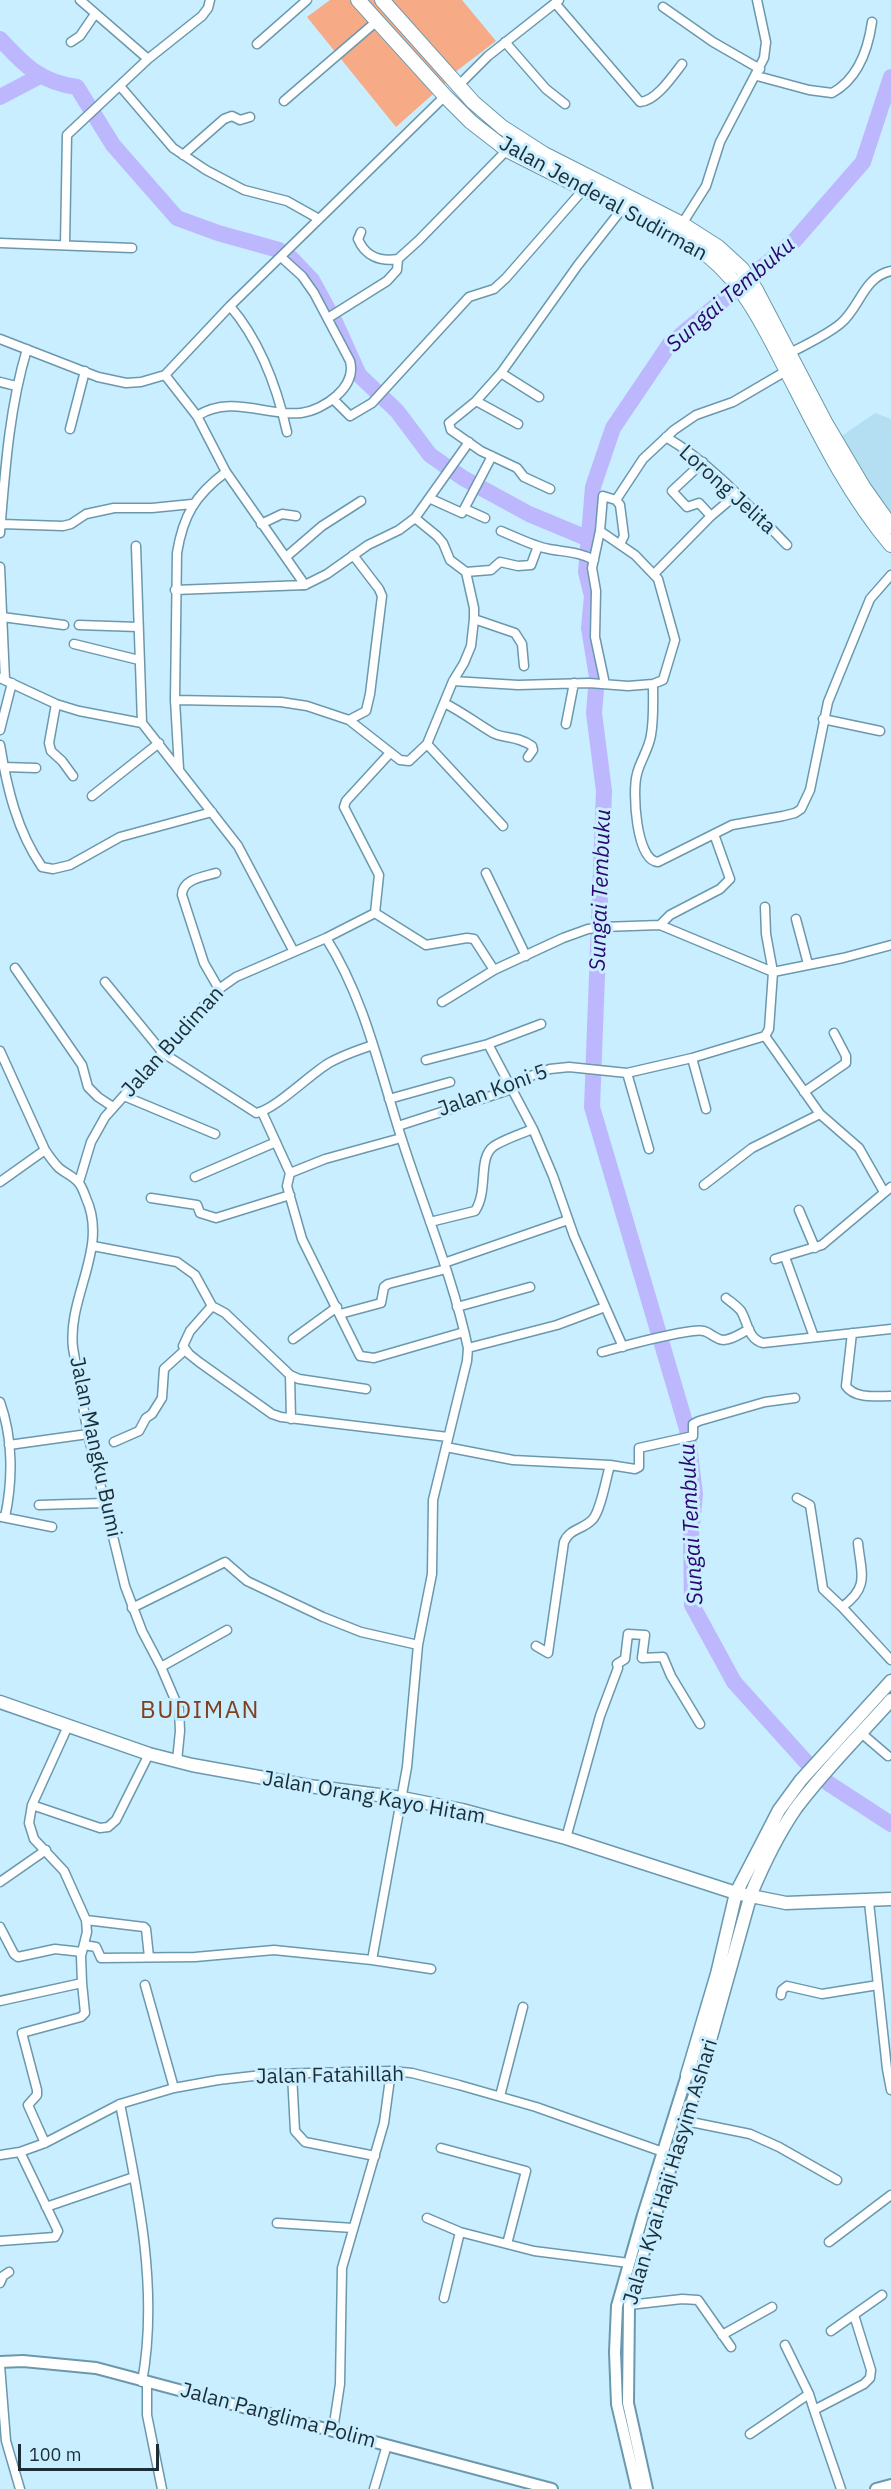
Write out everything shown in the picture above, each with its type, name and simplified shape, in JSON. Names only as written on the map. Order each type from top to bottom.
[{"type":"highway","name":"Jalan Jenderal Sudirman","points":[[358,0],[445,96],[471,122],[507,150],[622,208],[682,224],[718,247],[790,353],[830,431],[864,488],[891,526]]},
{"type":"highway","name":"Jalan Jenderal Sudirman","points":[[381,0],[458,86],[488,116],[515,137],[655,216],[736,273]]},
{"type":"highway","points":[[373,16],[381,0]]},
{"type":"highway","name":"Jalan Jenderal Sudirman","points":[[751,293],[786,371],[847,484],[891,544]]},
{"type":"main road","points":[[687,2075],[700,2055],[736,1893],[779,1810],[801,1780],[891,1681]]},
{"type":"main road","name":"Jalan Kyai Haji Hasyim Ashari","points":[[700,2076],[700,2055],[751,1894],[795,1810],[860,1732],[891,1700]]},
{"type":"main road","name":"Jalan Orang Kayo Hitam","points":[[0,1702],[149,1754],[230,1773],[402,1798],[462,1810],[566,1838],[736,1893],[751,1894],[786,1903],[832,1900],[869,1902],[891,1899]]},
{"type":"street","points":[[80,0],[148,58]]},
{"type":"street","points":[[65,245],[66,138],[69,132],[148,58],[202,16],[210,0]]},
{"type":"street","points":[[257,44],[307,0]]},
{"type":"street","points":[[682,224],[706,186],[720,142],[759,72],[766,42],[757,0]]},
{"type":"street","points":[[458,86],[505,42],[557,2],[640,102],[646,101],[664,86],[681,64]]},
{"type":"street","points":[[663,7],[759,72],[809,90],[831,93],[847,81],[860,64],[868,43],[872,22]]},
{"type":"street","points":[[71,42],[80,36],[95,14]]},
{"type":"street","points":[[284,101],[373,16]]},
{"type":"street","points":[[505,42],[546,89],[565,104]]},
{"type":"street","points":[[120,86],[163,137],[183,155],[225,182],[244,190],[276,196],[320,219]]},
{"type":"street","points":[[0,339],[85,371],[126,383],[141,382],[165,375],[230,306],[445,96]]},
{"type":"street","points":[[183,155],[224,119],[230,116],[240,120],[250,117]]},
{"type":"street","points":[[361,232],[358,239],[362,248],[370,255],[389,261],[398,259],[507,150]]},
{"type":"street","points":[[333,399],[350,416],[372,403],[469,297],[494,289],[506,278],[583,190]]},
{"type":"street","points":[[550,489],[524,477],[517,468],[469,442],[451,430],[448,425],[501,373],[622,208]]},
{"type":"street","points":[[0,243],[132,248]]},
{"type":"street","points":[[197,416],[205,411],[218,408],[239,407],[301,413],[333,399],[348,382],[351,366],[331,316],[302,276],[281,257]]},
{"type":"street","points":[[331,316],[387,281],[397,270],[398,259]]},
{"type":"street","points":[[790,353],[840,324],[871,281],[882,273],[891,271]]},
{"type":"street","points":[[230,306],[238,315],[267,366],[283,412],[287,432]]},
{"type":"street","points":[[0,533],[4,441],[27,349]]},
{"type":"street","points":[[70,429],[85,371]]},
{"type":"street","name":"Lorong Jelita","points":[[600,531],[603,496],[616,500],[643,459],[666,436],[696,416],[726,405],[786,371]]},
{"type":"street","points":[[501,373],[539,397]]},
{"type":"street","points":[[165,375],[197,416],[226,472],[305,585]]},
{"type":"street","points":[[0,382],[16,386]]},
{"type":"street","points":[[476,400],[518,424]]},
{"type":"street","name":"Lorong Jelita","points":[[666,436],[703,462],[787,545]]},
{"type":"street","points":[[175,590],[298,587],[327,574],[353,555],[399,530],[415,518],[431,499],[447,471],[469,442]]},
{"type":"street","points":[[431,499],[460,513],[465,508],[492,456]]},
{"type":"street","points":[[703,462],[672,491],[687,507],[699,503],[711,516]]},
{"type":"street","points":[[179,769],[175,700],[175,590],[181,531],[192,504],[226,472]]},
{"type":"street","points":[[655,573],[711,516],[737,494]]},
{"type":"street","points":[[616,500],[620,505],[624,536],[620,544]]},
{"type":"street","points":[[286,557],[322,526],[361,501]]},
{"type":"street","points":[[1,524],[63,526],[71,524],[86,514],[114,508],[152,508],[192,504]]},
{"type":"street","points":[[465,508],[485,518]]},
{"type":"street","points":[[261,524],[282,514],[290,513],[296,516]]},
{"type":"street","points":[[175,700],[281,702],[307,706],[349,720],[400,760],[408,761],[427,744],[453,681],[469,652],[474,619],[474,608],[466,572],[450,560],[443,543],[437,536],[415,518]]},
{"type":"street","points":[[501,531],[538,546],[560,548],[590,558]]},
{"type":"street","points":[[453,681],[518,685],[653,684],[663,680],[675,639],[658,579],[655,573],[620,544],[600,531],[590,558],[597,598],[595,637],[602,684]]},
{"type":"street","points":[[136,546],[142,723],[247,859],[294,952]]},
{"type":"street","points":[[466,572],[491,570],[500,562],[518,566],[531,565],[538,546]]},
{"type":"street","points":[[349,720],[366,711],[382,603],[380,589],[353,555]]},
{"type":"street","points":[[0,567],[6,680],[0,730]]},
{"type":"street","points":[[653,684],[654,720],[651,738],[636,776],[636,819],[643,846],[651,860],[658,862],[732,825],[783,816],[801,809],[810,790],[823,719],[862,616],[870,599],[891,575]]},
{"type":"street","points":[[2,617],[64,625]]},
{"type":"street","points":[[474,619],[515,633],[522,644],[524,666]]},
{"type":"street","points":[[79,625],[138,627]]},
{"type":"street","points":[[75,644],[139,660]]},
{"type":"street","points":[[6,680],[56,704],[79,711],[142,723]]},
{"type":"street","points":[[566,724],[574,683]]},
{"type":"street","points":[[444,703],[494,734],[510,735],[525,741],[532,746],[533,750],[528,757]]},
{"type":"street","points":[[56,704],[49,742],[51,751],[73,776]]},
{"type":"street","points":[[823,719],[880,731]]},
{"type":"street","points":[[92,796],[159,743]]},
{"type":"street","points":[[427,744],[503,826]]},
{"type":"street","points":[[0,745],[14,806],[27,846],[42,867],[48,869],[70,865],[120,837],[139,830],[212,812]]},
{"type":"street","points":[[390,753],[346,801],[344,807],[379,875],[375,913],[426,945],[466,938],[474,939],[494,970]]},
{"type":"street","points":[[4,767],[36,768]]},
{"type":"street","points":[[660,925],[684,906],[720,889],[730,879],[714,834]]},
{"type":"street","points":[[216,873],[186,883],[182,895],[204,963],[219,989]]},
{"type":"street","points":[[486,873],[526,956]]},
{"type":"street","points":[[765,907],[767,942],[773,972],[768,1029],[765,1036],[820,1114],[859,1148],[887,1189],[834,1237],[815,1248],[780,1258],[814,1337]]},
{"type":"street","name":"Jalan Budiman","points":[[79,1182],[94,1136],[113,1107],[219,989],[236,977],[326,938],[375,913]]},
{"type":"street","points":[[796,919],[808,964]]},
{"type":"street","points":[[442,1002],[494,970],[588,929],[603,927],[660,925],[773,972],[843,958],[891,945]]},
{"type":"street","points":[[326,938],[353,988],[373,1045],[401,1138],[445,1266],[468,1348],[467,1361],[433,1500],[432,1574],[418,1645],[412,1728],[402,1798],[372,1960]]},
{"type":"street","points":[[15,968],[82,1065],[88,1088],[113,1107]]},
{"type":"street","points":[[105,982],[163,1053],[249,1111],[262,1112],[330,1063],[373,1045]]},
{"type":"street","points":[[426,1060],[488,1044],[541,1024]]},
{"type":"street","points":[[804,1092],[846,1063],[846,1056],[834,1034]]},
{"type":"street","name":"Jalan Koni 5","points":[[398,1126],[512,1089],[525,1078],[550,1069],[569,1067],[627,1073],[692,1058],[765,1036]]},
{"type":"street","points":[[488,1044],[533,1129],[568,1220],[623,1347]]},
{"type":"street","points":[[0,1051],[3,1065],[45,1150],[58,1167],[79,1182]]},
{"type":"street","points":[[692,1058],[706,1109]]},
{"type":"street","points":[[627,1073],[649,1149]]},
{"type":"street","points":[[389,1099],[450,1082]]},
{"type":"street","points":[[124,1096],[215,1134]]},
{"type":"street","points":[[262,1112],[290,1173]]},
{"type":"street","points":[[704,1185],[752,1148],[820,1114]]},
{"type":"street","points":[[430,1222],[475,1211],[484,1191],[485,1159],[488,1152],[500,1143],[533,1129]]},
{"type":"street","points":[[401,1138],[325,1159],[290,1173],[287,1178],[290,1195],[302,1239],[355,1350],[360,1356],[374,1358],[464,1332]]},
{"type":"street","points":[[195,1177],[276,1142]]},
{"type":"street","points":[[0,1182],[45,1150]]},
{"type":"street","name":"Jalan Mangku Bumi","points":[[79,1182],[95,1228],[93,1246],[72,1334],[88,1434],[132,1608],[179,1708],[180,1738],[177,1761]]},
{"type":"street","points":[[151,1198],[190,1202],[197,1205],[200,1213],[216,1218],[290,1195]]},
{"type":"street","points":[[800,1210],[815,1248]]},
{"type":"street","points":[[293,1339],[338,1311],[381,1303],[384,1287],[388,1284],[445,1266],[568,1220]]},
{"type":"street","points":[[93,1246],[177,1262],[195,1275],[212,1306],[225,1313],[290,1375],[299,1379],[366,1389]]},
{"type":"street","points":[[457,1307],[530,1287]]},
{"type":"street","points":[[726,1298],[742,1312],[756,1341],[763,1343],[891,1329]]},
{"type":"street","points":[[212,1306],[190,1330],[183,1346],[185,1350],[272,1414],[291,1419],[448,1437]]},
{"type":"street","points":[[468,1348],[557,1325],[605,1307]]},
{"type":"street","points":[[602,1352],[664,1336],[702,1330],[709,1331],[719,1340],[725,1340],[749,1329]]},
{"type":"street","points":[[852,1333],[846,1386],[857,1394],[891,1396]]},
{"type":"street","points":[[114,1442],[140,1431],[162,1398],[165,1369],[185,1350]]},
{"type":"street","points":[[290,1375],[291,1419]]},
{"type":"street","points":[[446,1447],[513,1460],[610,1465],[635,1469],[639,1467],[639,1448],[688,1437],[693,1425],[699,1421],[765,1402],[795,1398]]},
{"type":"street","points":[[0,1402],[7,1424],[9,1445],[9,1500],[3,1517],[52,1527]]},
{"type":"street","points":[[9,1445],[88,1434]]},
{"type":"street","points":[[536,1646],[548,1653],[564,1542],[568,1535],[587,1525],[597,1513],[610,1465]]},
{"type":"street","points":[[797,1498],[810,1505],[823,1589],[891,1660]]},
{"type":"street","points":[[39,1505],[105,1503]]},
{"type":"street","points":[[842,1607],[853,1599],[861,1586],[858,1543]]},
{"type":"street","points":[[132,1608],[225,1562],[247,1581],[324,1617],[361,1632],[418,1645]]},
{"type":"street","points":[[161,1667],[227,1630]]},
{"type":"street","points":[[566,1838],[600,1716],[618,1668],[616,1664],[625,1659],[628,1634],[645,1635],[642,1659],[663,1657],[671,1676],[700,1724]]},
{"type":"street","points":[[45,2143],[28,2105],[37,2095],[37,2090],[22,2033],[81,2017],[85,2013],[82,1983],[87,1920],[64,1871],[34,1839],[29,1823],[32,1805],[68,1726]]},
{"type":"street","points":[[860,1732],[888,1756]]},
{"type":"street","points":[[32,1805],[89,1825],[100,1828],[108,1827],[116,1820],[149,1754]]},
{"type":"street","points":[[0,1882],[46,1850]]},
{"type":"street","points":[[869,1902],[886,2069],[891,2090]]},
{"type":"street","points":[[87,1920],[144,1927],[149,1957]]},
{"type":"street","points":[[0,1927],[18,1958],[55,1949],[96,1947],[100,1958],[195,1957],[274,1950],[372,1960],[431,1969]]},
{"type":"street","points":[[0,2001],[82,1983]]},
{"type":"street","points":[[145,1985],[174,2088]]},
{"type":"street","points":[[781,1995],[782,1990],[787,1986],[822,1994],[878,1985]]},
{"type":"street","points":[[500,2097],[523,2007]]},
{"type":"street","points":[[333,2430],[340,2384],[342,2268],[384,2123],[391,2072]]},
{"type":"street","name":"Jalan Fatahillah","points":[[0,2155],[20,2152],[45,2143],[120,2104],[174,2088],[218,2080],[292,2074],[391,2072],[412,2073],[536,2107],[663,2152]]},
{"type":"street","points":[[292,2074],[295,2131],[305,2142],[375,2156]]},
{"type":"street","name":"Jalan Kyai Haji Hasyim Ashari","points":[[646,2489],[626,2426],[616,2404],[615,2352],[618,2306],[687,2075]]},
{"type":"street","name":"Jalan Kyai Haji Hasyim Ashari","points":[[637,2489],[626,2426],[629,2305],[640,2261],[700,2076]]},
{"type":"street","points":[[120,2104],[134,2177],[146,2266],[144,2382],[147,2415],[162,2489]]},
{"type":"street","points":[[686,2121],[750,2134],[779,2147],[837,2180]]},
{"type":"street","points":[[441,2148],[526,2171],[507,2244]]},
{"type":"street","points":[[0,2241],[56,2237],[58,2231],[20,2152]]},
{"type":"street","points":[[46,2207],[134,2177]]},
{"type":"street","points":[[829,2242],[891,2195]]},
{"type":"street","points":[[427,2218],[460,2232],[534,2251],[629,2263]]},
{"type":"street","points":[[277,2223],[353,2228]]},
{"type":"street","points":[[444,2298],[460,2232]]},
{"type":"street","points":[[0,2283],[3,2276],[9,2272]]},
{"type":"street","points":[[831,2331],[882,2295]]},
{"type":"street","points":[[629,2305],[682,2299],[698,2300],[731,2347]]},
{"type":"street","points":[[722,2335],[772,2307]]},
{"type":"street","points":[[814,2410],[864,2384],[870,2378],[871,2370],[854,2315]]},
{"type":"street","points":[[785,2345],[809,2394],[841,2489]]},
{"type":"street","points":[[615,2352],[628,2350]]},
{"type":"street","name":"Jalan Panglima Polim","points":[[0,2364],[22,2361],[85,2367],[552,2489]]},
{"type":"street","points":[[0,2364],[6,2441],[20,2489]]},
{"type":"street","points":[[750,2433],[809,2394]]},
{"type":"street","points":[[374,2489],[387,2445]]},
{"type":"street","points":[[876,2489],[891,2485]]},
{"type":"shaded area","points":[[330,0],[462,0],[496,41],[450,76],[450,79],[396,127],[307,17]]},
{"type":"shaded area","points":[[875,413],[891,419],[891,525],[836,440]]},
{"type":"waterway","points":[[0,39],[34,71],[53,81],[77,87],[113,145],[177,218],[218,233],[279,250]]},
{"type":"waterway","points":[[0,97],[40,76]]},
{"type":"waterway","name":"Sungai Tembuku","points":[[807,1763],[734,1682],[692,1605],[691,1535],[695,1494],[687,1429],[592,1107],[604,791],[594,713],[597,677],[589,628],[592,596],[586,572],[593,487],[613,428],[669,345],[795,240],[863,162],[891,77]]},
{"type":"waterway","points":[[291,258],[312,280],[336,324],[359,375],[397,411],[430,455],[463,478],[529,514],[589,539]]},
{"type":"waterway","name":"Sungai Tembuku","points":[[828,1783],[891,1824]]},
{"type":"district","name":"BUDIMAN","points":[[200,1711]]}]
